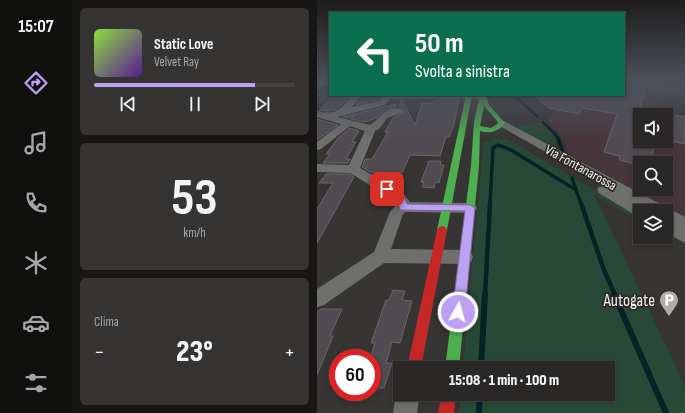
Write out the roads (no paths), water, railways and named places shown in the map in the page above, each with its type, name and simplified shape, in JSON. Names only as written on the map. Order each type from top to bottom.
[{"type":"main road","points":[[415,361],[468,102]]},
{"type":"main road","points":[[453,361],[480,102]]},
{"type":"main road","points":[[485,102],[495,125]]},
{"type":"main road","points":[[478,123],[486,115],[495,125]]},
{"type":"main road","points":[[478,123],[484,130],[495,125]]},
{"type":"main road","points":[[475,159],[481,142],[495,125]]},
{"type":"main road","points":[[446,413],[448,401]]},
{"type":"street","points":[[343,112],[351,102]]},
{"type":"street","points":[[328,117],[382,102]]},
{"type":"street","points":[[353,169],[371,129],[376,126],[383,116],[398,111]]},
{"type":"street","points":[[317,114],[371,129]]},
{"type":"street","points":[[317,147],[348,123]]},
{"type":"street","name":"Via Fontanarossa","points":[[495,125],[510,137],[633,207]]},
{"type":"street","name":"Via Fontanarossa","points":[[495,125],[647,204]]},
{"type":"street","points":[[317,168],[353,169],[399,196],[403,201],[403,207]]},
{"type":"street","points":[[381,256],[397,212],[403,207],[470,208]]},
{"type":"street","points":[[673,218],[685,224]]},
{"type":"street","points":[[673,230],[685,237]]},
{"type":"street","points":[[317,299],[381,256],[465,257]]},
{"type":"street","points":[[405,413],[408,401]]},
{"type":"waterway","points":[[522,102],[538,117]]},
{"type":"waterway","points":[[543,122],[555,134]]},
{"type":"waterway","points":[[555,134],[563,152]]},
{"type":"waterway","points":[[490,204],[493,148],[498,145],[511,150],[576,190]]},
{"type":"waterway","points":[[572,178],[581,204]]},
{"type":"waterway","points":[[485,295],[490,203]]},
{"type":"waterway","points":[[581,203],[604,270],[615,295]]},
{"type":"waterway","points":[[481,361],[485,294]]},
{"type":"waterway","points":[[614,294],[666,413]]},
{"type":"waterway","points":[[479,413],[480,401]]},
{"type":"place","name":"Autogate","points":[[669,317]]}]
